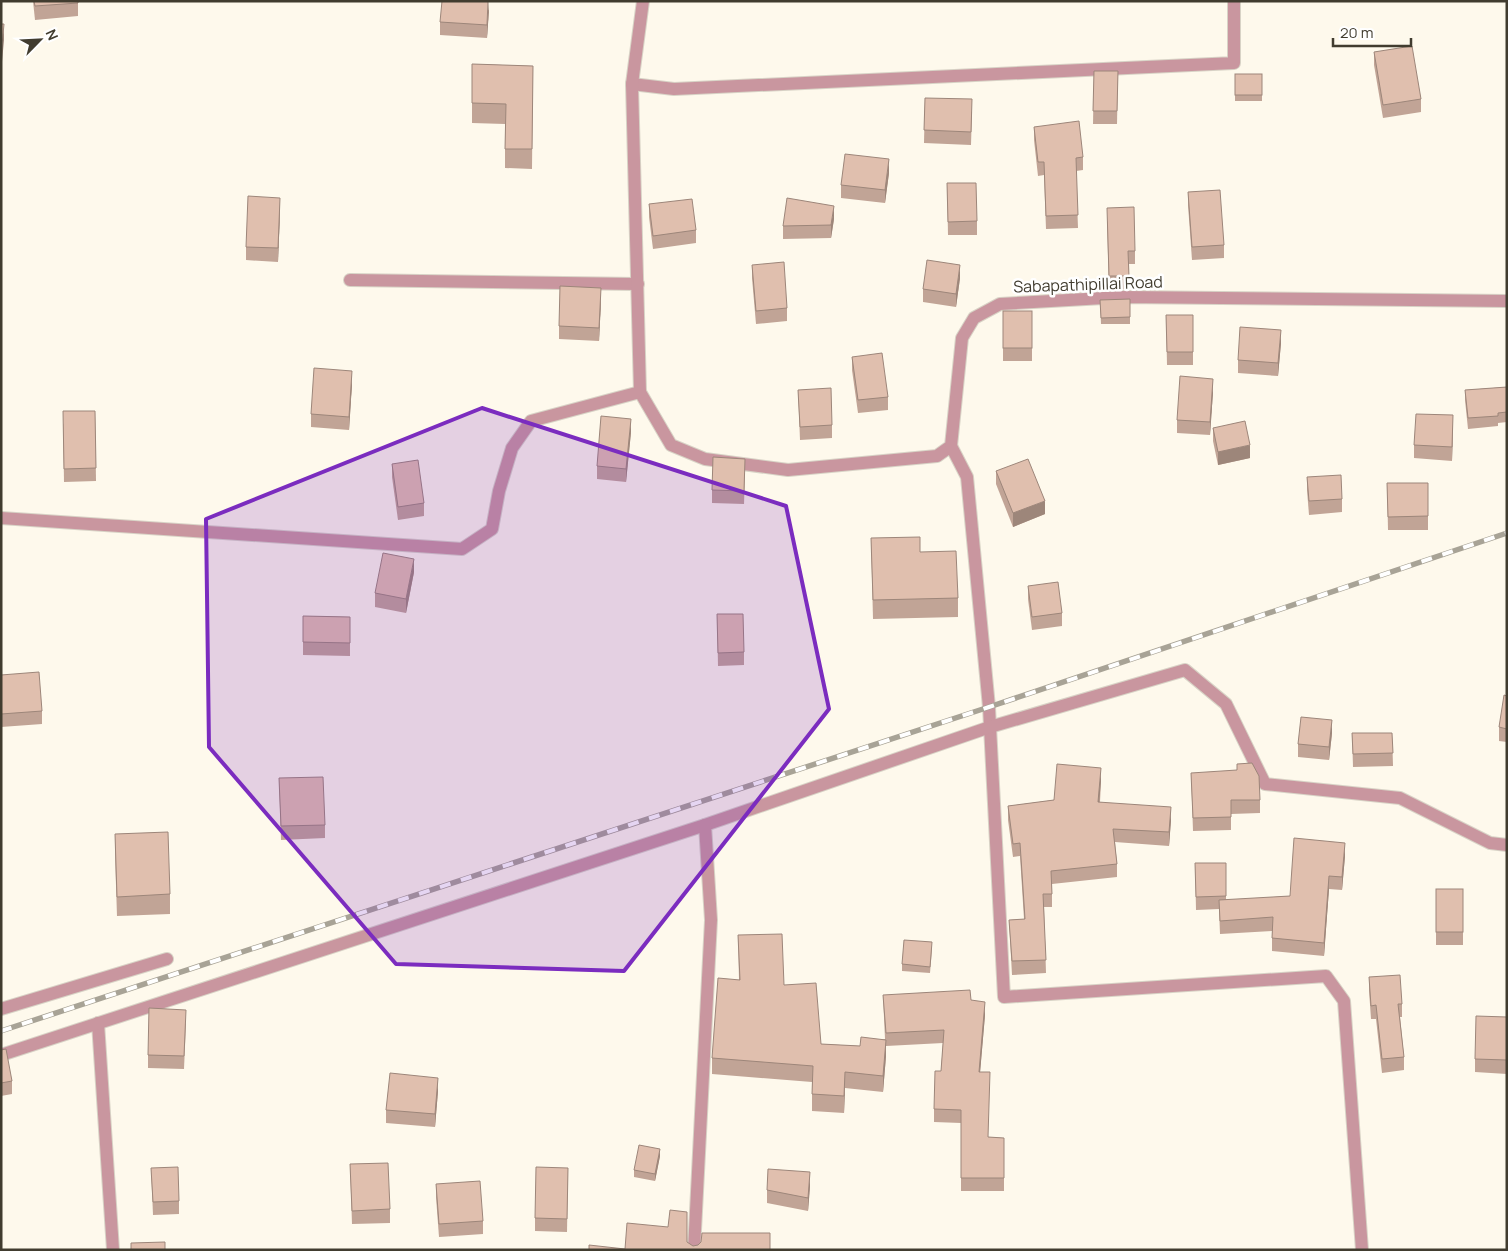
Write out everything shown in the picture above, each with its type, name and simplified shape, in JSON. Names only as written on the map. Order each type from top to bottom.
[{"type":"street","points":[[643,1],[632,84],[640,392],[671,445],[705,459],[788,470],[937,456],[951,446],[967,476],[990,727],[1004,997],[1326,976],[1344,1001],[1362,1250]]},
{"type":"street","points":[[632,84],[674,88],[1234,63],[1234,1]]},
{"type":"street","points":[[350,280],[638,284]]},
{"type":"street","name":"Sabapathipillai Road","points":[[951,446],[962,338],[974,318],[1000,304],[1121,297],[1507,301]]},
{"type":"street","points":[[1,518],[462,549],[492,529],[499,490],[512,448],[531,421],[640,392]]},
{"type":"street","points":[[1,1055],[705,826],[990,727],[1185,670],[1226,704],[1265,784],[1400,798],[1490,843],[1507,845]]},
{"type":"street","points":[[694,1250],[711,920],[705,826]]},
{"type":"street","points":[[1,1009],[167,959]]},
{"type":"street","points":[[98,1023],[114,1250]]},
{"type":"highlighted area","points":[[482,408],[786,506],[829,709],[624,971],[396,964],[209,747],[206,519]]},
{"type":"building","points":[[34,1],[78,1],[78,3],[35,6]]},
{"type":"building","points":[[442,1],[488,1],[487,25],[440,22]]},
{"type":"building","points":[[1,24],[4,24],[1,56]]},
{"type":"building","points":[[1412,46],[1421,99],[1383,105],[1374,52]]},
{"type":"building","points":[[472,64],[533,66],[532,149],[505,149],[506,104],[472,103]]},
{"type":"building","points":[[1094,71],[1118,71],[1117,111],[1093,111]]},
{"type":"building","points":[[1235,74],[1262,74],[1262,95],[1235,95]]},
{"type":"building","points":[[925,98],[972,99],[971,132],[924,130]]},
{"type":"building","points":[[1079,121],[1083,157],[1076,158],[1078,215],[1046,216],[1044,162],[1038,162],[1034,127]]},
{"type":"building","points":[[845,154],[889,159],[885,190],[841,185]]},
{"type":"building","points":[[947,183],[976,183],[977,221],[948,222]]},
{"type":"building","points":[[1220,190],[1224,245],[1192,247],[1188,192]]},
{"type":"building","points":[[248,196],[280,198],[278,248],[246,247]]},
{"type":"building","points":[[787,198],[834,206],[831,225],[783,226]]},
{"type":"building","points":[[692,199],[696,230],[653,236],[649,204]]},
{"type":"building","points":[[1134,207],[1135,251],[1128,251],[1129,276],[1109,276],[1107,208]]},
{"type":"building","points":[[927,260],[960,265],[956,294],[923,289]]},
{"type":"building","points":[[784,262],[787,308],[756,311],[752,265]]},
{"type":"building","points":[[560,286],[601,288],[599,328],[559,326]]},
{"type":"building","points":[[1130,299],[1130,317],[1101,318],[1100,300]]},
{"type":"building","points":[[1003,311],[1032,311],[1032,348],[1003,348]]},
{"type":"building","points":[[1166,315],[1193,315],[1193,352],[1167,352]]},
{"type":"building","points":[[1240,327],[1281,330],[1278,363],[1238,360]]},
{"type":"building","points":[[882,353],[888,397],[858,400],[852,357]]},
{"type":"building","points":[[314,368],[352,371],[349,417],[311,414]]},
{"type":"building","points":[[1180,376],[1213,379],[1210,422],[1177,420]]},
{"type":"building","points":[[1507,387],[1507,412],[1498,413],[1498,416],[1468,418],[1465,390]]},
{"type":"building","points":[[831,388],[832,425],[800,427],[798,390]]},
{"type":"building","points":[[63,411],[95,411],[96,468],[64,469]]},
{"type":"building","points":[[1416,414],[1453,415],[1452,447],[1414,445]]},
{"type":"building","points":[[601,416],[631,419],[626,469],[597,466]]},
{"type":"building","points":[[1245,421],[1250,445],[1218,452],[1213,428]]},
{"type":"building","points":[[713,457],[745,459],[744,491],[712,490]]},
{"type":"building","points":[[1028,459],[1045,501],[1013,513],[996,471]]},
{"type":"building","points":[[418,460],[424,503],[398,507],[392,464]]},
{"type":"building","points":[[1341,475],[1342,499],[1309,501],[1307,477]]},
{"type":"building","points":[[1387,483],[1428,483],[1428,516],[1388,517]]},
{"type":"building","points":[[920,537],[920,552],[956,551],[958,598],[873,600],[871,538]]},
{"type":"building","points":[[383,553],[414,559],[406,599],[375,593]]},
{"type":"building","points":[[1058,582],[1062,613],[1032,617],[1028,586]]},
{"type":"building","points":[[717,614],[743,614],[744,652],[718,653]]},
{"type":"building","points":[[303,616],[350,617],[350,643],[303,642]]},
{"type":"building","points":[[39,672],[42,711],[1,714],[1,675]]},
{"type":"building","points":[[1504,695],[1507,696],[1507,729],[1499,727]]},
{"type":"building","points":[[1301,717],[1332,720],[1329,747],[1298,744]]},
{"type":"building","points":[[1352,733],[1392,733],[1393,753],[1353,754]]},
{"type":"building","points":[[1252,763],[1259,776],[1260,800],[1231,800],[1231,817],[1193,818],[1191,773],[1237,770],[1237,764]]},
{"type":"building","points":[[1057,764],[1101,768],[1098,802],[1171,807],[1169,832],[1113,829],[1117,864],[1051,871],[1052,894],[1043,894],[1046,960],[1012,961],[1009,920],[1025,919],[1020,843],[1013,844],[1008,806],[1054,800]]},
{"type":"building","points":[[323,777],[325,825],[281,826],[279,778]]},
{"type":"building","points":[[168,832],[170,894],[117,897],[115,834]]},
{"type":"building","points":[[1294,838],[1345,843],[1342,877],[1329,876],[1324,943],[1272,938],[1273,917],[1220,921],[1219,900],[1290,896]]},
{"type":"building","points":[[1195,863],[1226,863],[1226,896],[1196,897]]},
{"type":"building","points":[[1436,889],[1463,889],[1463,932],[1436,932]]},
{"type":"building","points":[[782,934],[784,985],[816,983],[821,1044],[860,1046],[861,1037],[886,1040],[883,1076],[845,1072],[844,1096],[812,1094],[813,1066],[712,1058],[718,978],[740,980],[738,935]]},
{"type":"building","points":[[904,940],[932,942],[930,967],[902,964]]},
{"type":"building","points":[[1400,975],[1402,1004],[1398,1004],[1404,1057],[1382,1059],[1376,1005],[1371,1006],[1369,977]]},
{"type":"building","points":[[970,990],[971,1000],[985,1002],[979,1072],[990,1072],[988,1137],[1004,1138],[1004,1178],[961,1178],[961,1110],[934,1109],[935,1071],[941,1071],[944,1030],[886,1033],[883,995]]},
{"type":"building","points":[[149,1008],[186,1010],[184,1056],[148,1055]]},
{"type":"building","points":[[1476,1016],[1507,1017],[1507,1060],[1475,1059]]},
{"type":"building","points":[[6,1049],[12,1081],[1,1083],[1,1050]]},
{"type":"building","points":[[390,1073],[438,1078],[435,1114],[386,1110]]},
{"type":"building","points":[[639,1145],[660,1149],[655,1174],[634,1170]]},
{"type":"building","points":[[388,1163],[390,1209],[352,1211],[350,1164]]},
{"type":"building","points":[[178,1167],[179,1201],[153,1202],[151,1168]]},
{"type":"building","points":[[536,1167],[568,1168],[567,1219],[535,1218]]},
{"type":"building","points":[[768,1169],[810,1172],[808,1198],[767,1190]]},
{"type":"building","points":[[480,1181],[483,1221],[439,1224],[436,1184]]},
{"type":"building","points":[[670,1210],[687,1212],[687,1242],[693,1246],[701,1242],[702,1233],[770,1233],[770,1250],[589,1250],[589,1245],[625,1249],[627,1223],[668,1227]]},
{"type":"building","points":[[165,1242],[165,1250],[131,1250],[131,1243]]},
{"type":"railway","points":[[1,1031],[989,707],[1507,533]]}]
